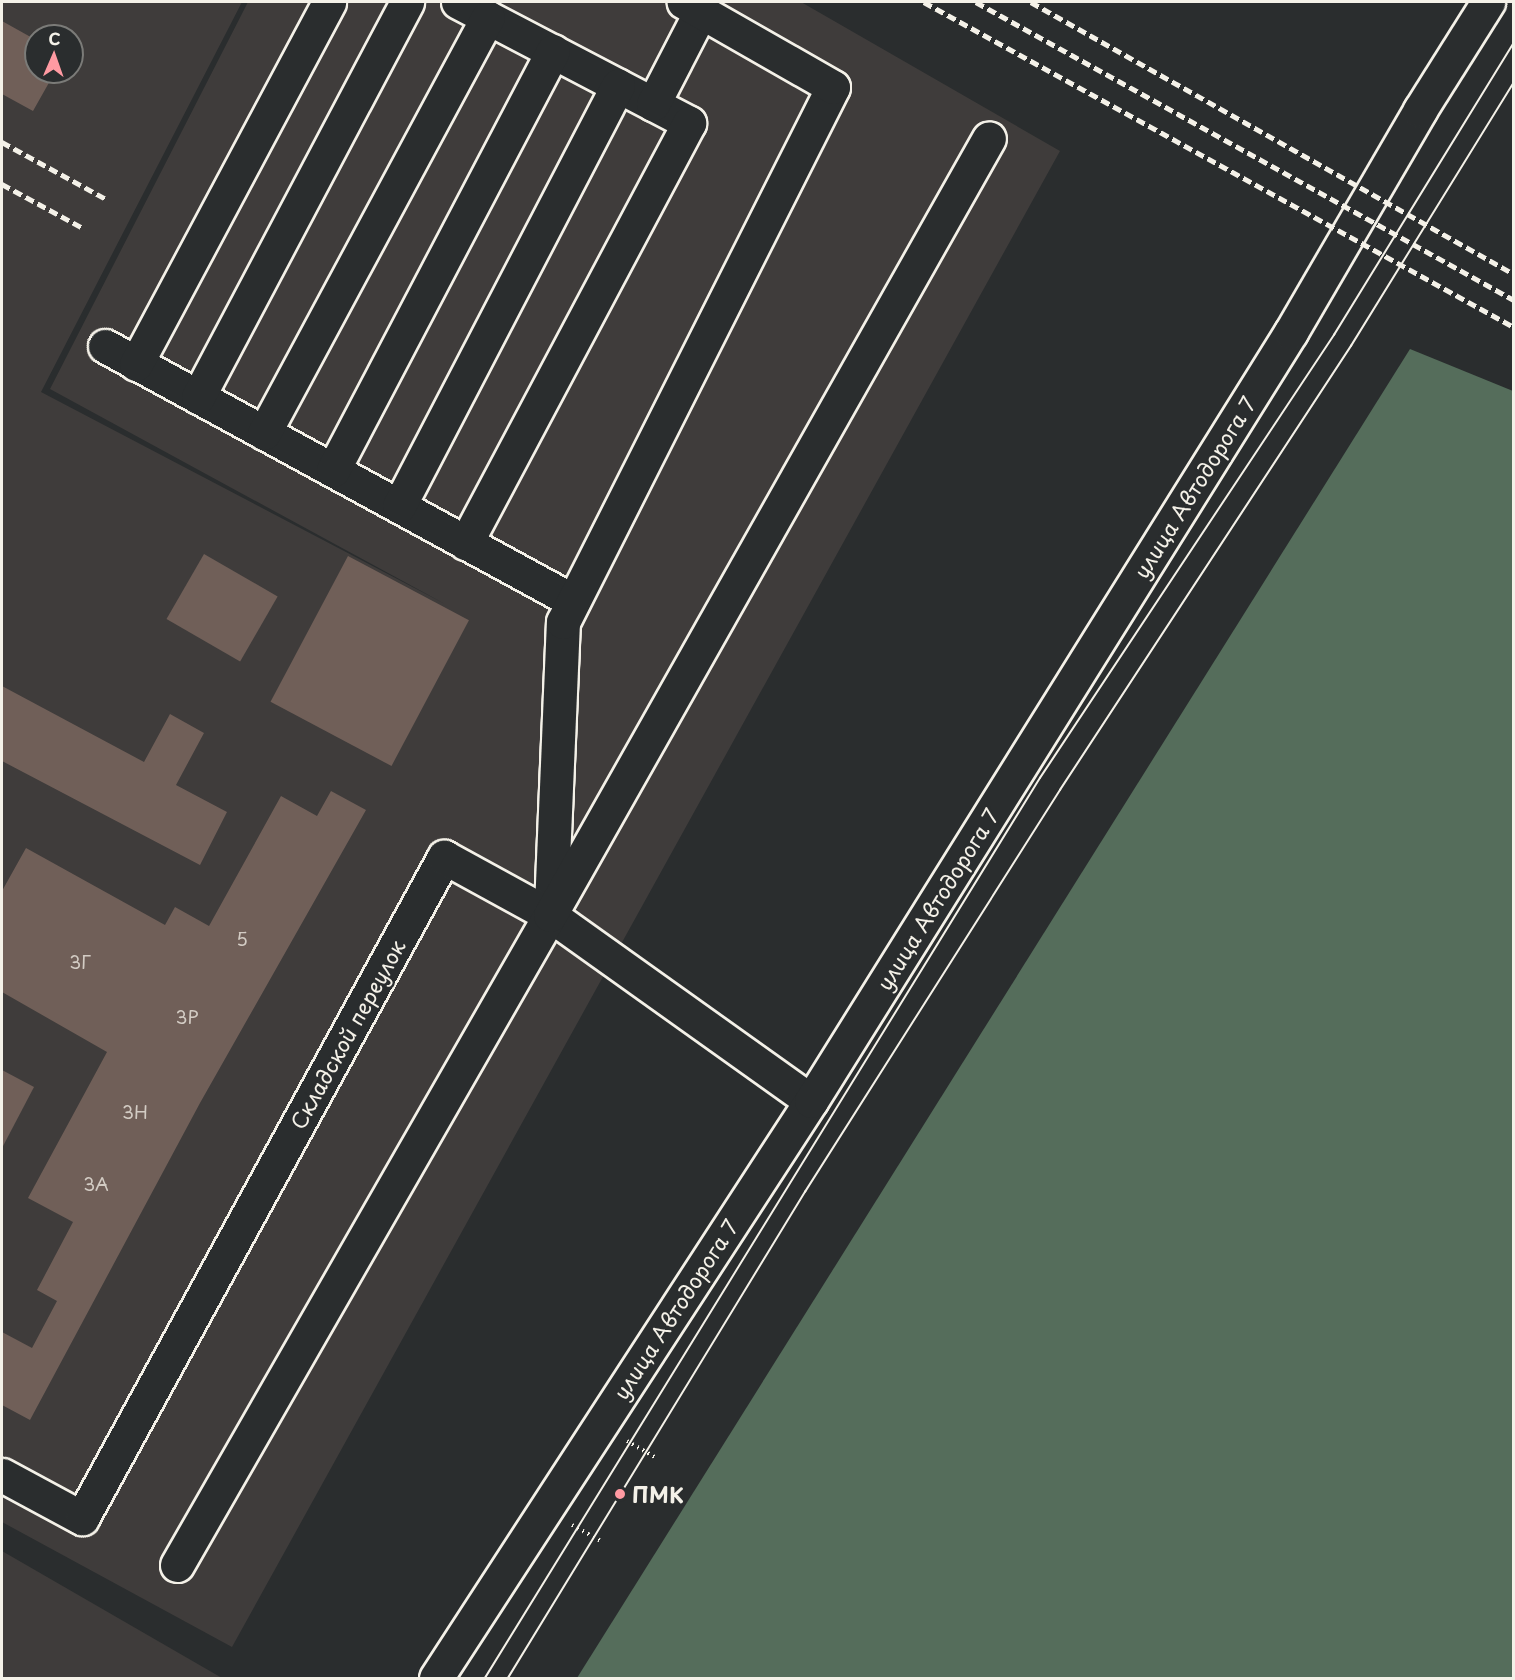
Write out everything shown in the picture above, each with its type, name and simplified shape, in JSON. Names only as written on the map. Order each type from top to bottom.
[{"type":"street","points":[[136,364],[329,2]]},
{"type":"street","points":[[198,397],[406,2]]},
{"type":"street","points":[[458,2],[689,123],[466,543]]},
{"type":"street","name":"улица Автодорога 7","points":[[436,1678],[811,1101],[1291,332],[1420,110],[1488,2]]},
{"type":"street","points":[[550,915],[563,622],[833,87],[692,6],[653,104]]},
{"type":"street","points":[[264,433],[488,17]]},
{"type":"street","points":[[333,470],[553,51]]},
{"type":"street","points":[[399,506],[618,86]]},
{"type":"street","points":[[177,1565],[550,915],[989,138]]},
{"type":"street","points":[[105,346],[573,601]]},
{"type":"street","name":"Складской переулок","points":[[2,1475],[82,1518],[444,857],[550,915],[811,1101]]},
{"type":"path","points":[[623,1439],[655,1457]]},
{"type":"path","points":[[571,1524],[603,1542]]},
{"type":"shaded area","points":[[2,2],[242,2],[41,392],[445,604],[50,389],[248,2],[801,2],[1060,151],[232,1647],[2,1522]]},
{"type":"shaded area","points":[[2,1551],[222,1678],[2,1678]]},
{"type":"green space","points":[[1410,349],[1513,391],[1513,1678],[577,1678]]},
{"type":"building","points":[[2,21],[24,33],[24,84],[48,84],[33,111],[2,94]]},
{"type":"building","points":[[204,554],[278,596],[240,661],[166,619]]},
{"type":"building","points":[[348,556],[469,620],[392,766],[271,702]]},
{"type":"building","points":[[2,686],[144,762],[170,714],[204,733],[176,785],[227,812],[200,865],[2,761]]},
{"type":"building","points":[[331,791],[366,810],[200,1103],[30,1420],[2,1405],[2,1332],[32,1348],[57,1301],[37,1290],[73,1222],[28,1198],[107,1052],[2,992],[2,891],[26,848],[165,925],[175,907],[209,926],[281,796],[317,816]]},
{"type":"building","points":[[2,1070],[34,1087],[2,1148]]},
{"type":"tram line","points":[[485,1678],[1040,778],[1334,335],[1514,42]]},
{"type":"tram line","points":[[508,1678],[805,1192],[1060,790],[1351,346],[1514,82]]},
{"type":"railway","points":[[924,2],[1514,327]]},
{"type":"railway","points":[[976,2],[1514,300]]},
{"type":"railway","points":[[1031,2],[1514,274]]},
{"type":"railway","points":[[2,142],[106,199]]},
{"type":"railway","points":[[2,184],[85,229]]},
{"type":"place","name":"ПМК","points":[[620,1494]]}]
